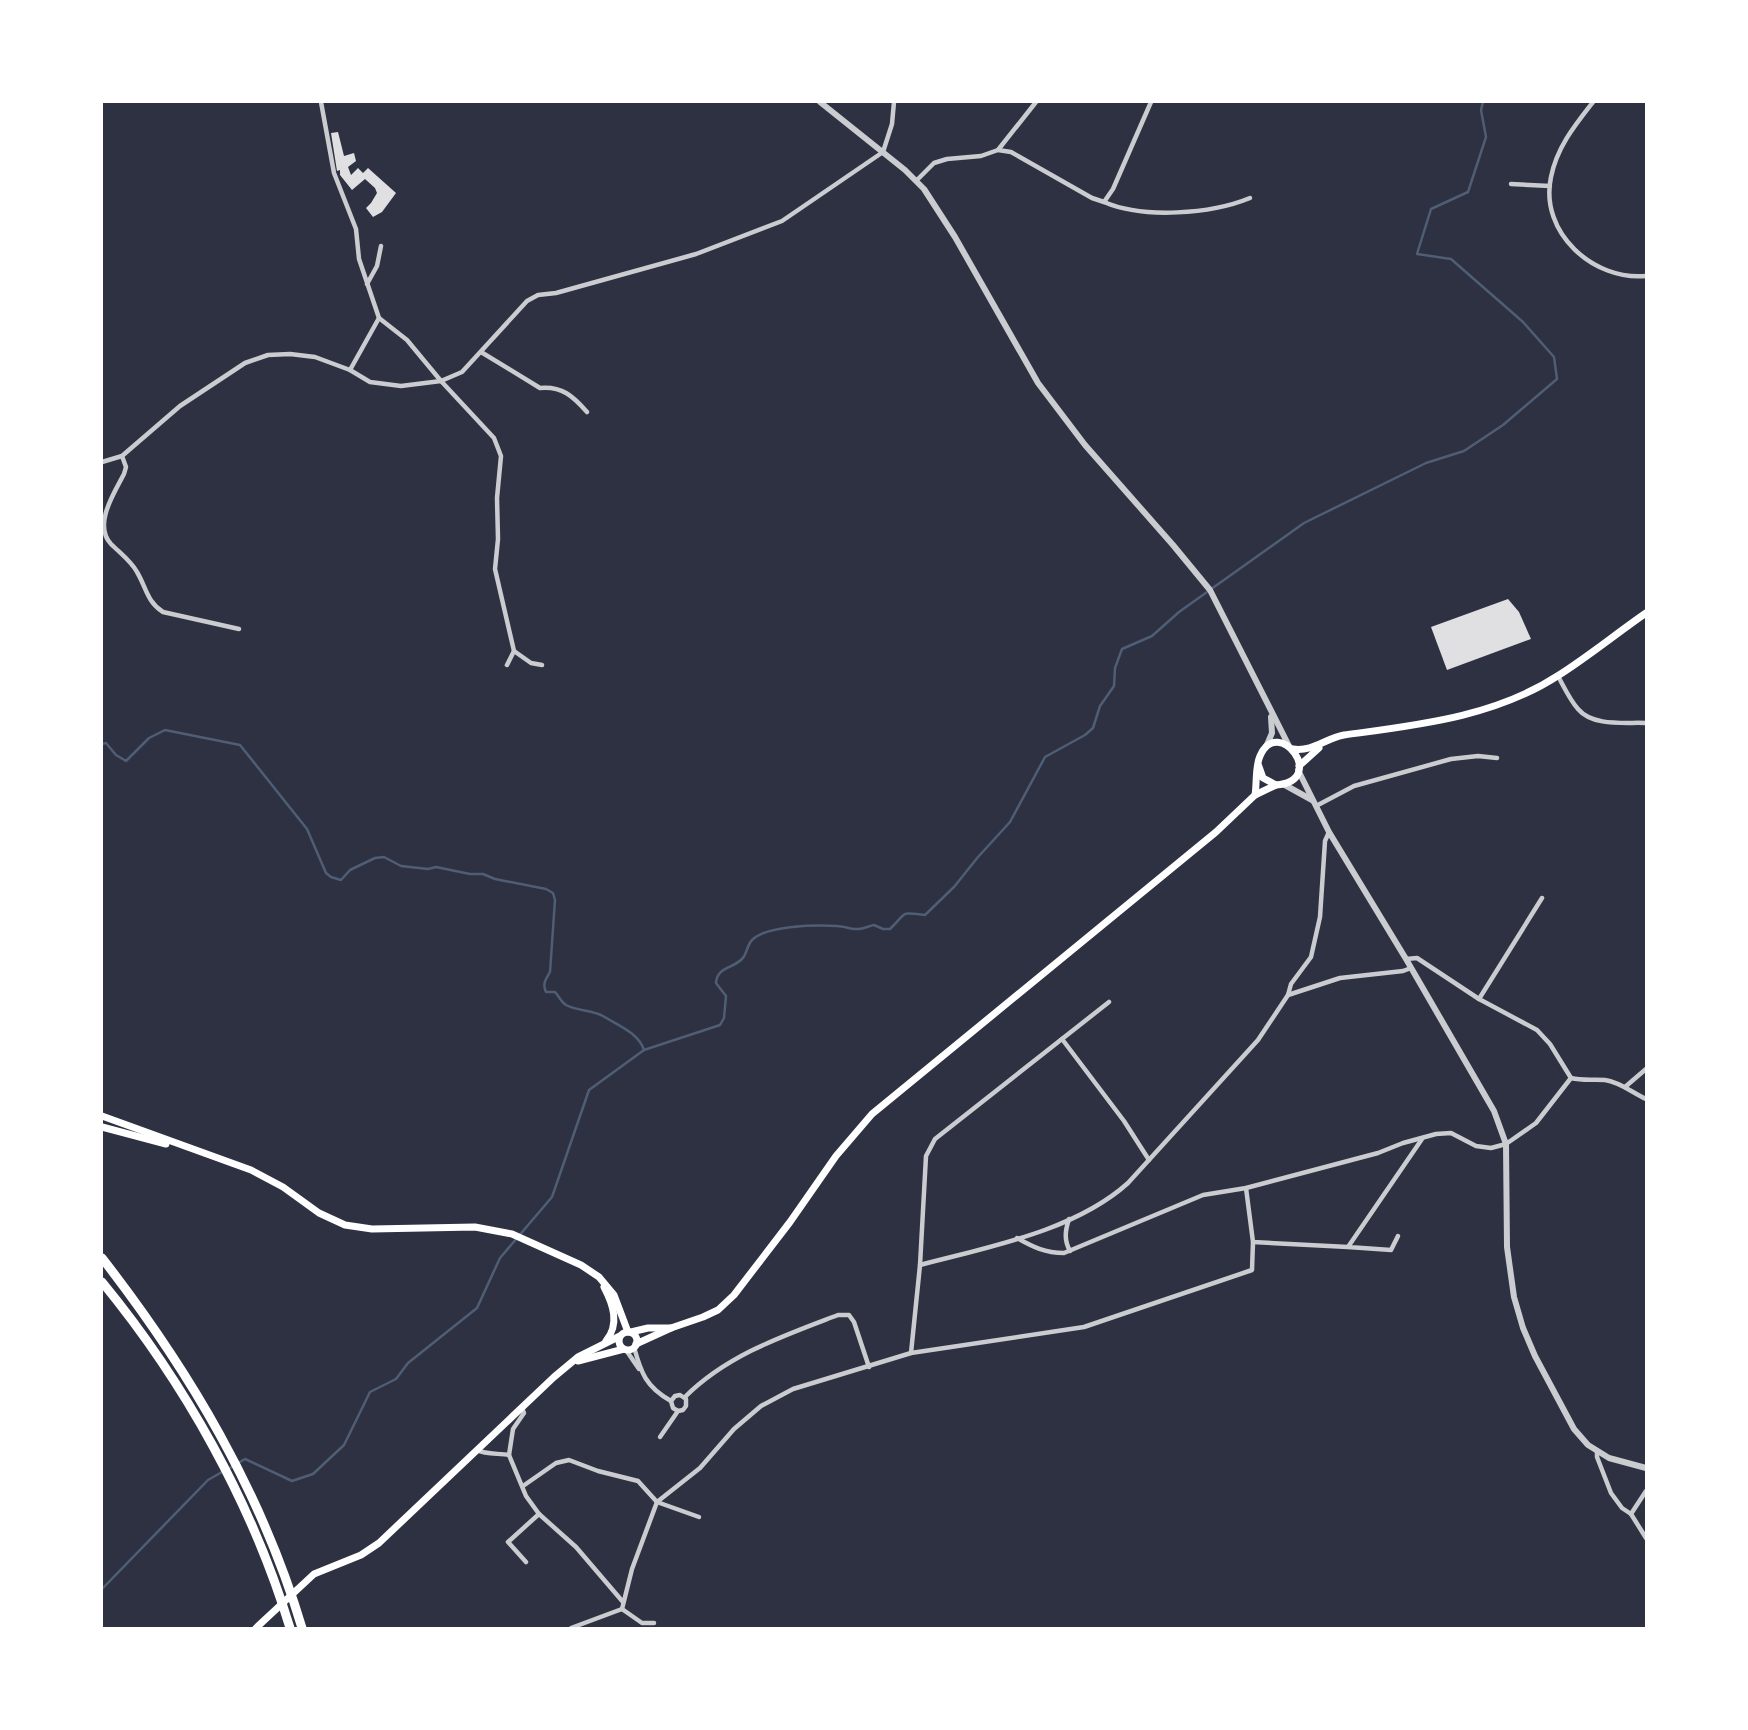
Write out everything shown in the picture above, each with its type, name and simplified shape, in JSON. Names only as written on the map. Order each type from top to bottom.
[{"type":"highway","points":[[102,1258],[185,1373],[230,1451],[273,1545],[302,1629]]},
{"type":"highway","points":[[102,1282],[169,1373],[221,1462],[256,1535],[290,1629]]},
{"type":"main road","points":[[1255,795],[1259,758],[1266,747],[1273,744],[1306,750],[1338,736],[1467,715],[1496,705],[1558,676],[1647,612]]},
{"type":"main road","points":[[570,1364],[630,1347],[718,1310],[734,1296],[836,1156],[872,1114],[1216,832],[1255,795],[1290,781],[1328,741]]},
{"type":"main road","points":[[1291,748],[1299,760],[1299,769]]},
{"type":"main road","points":[[1258,764],[1263,778],[1280,784]]},
{"type":"main road","points":[[102,1115],[251,1170],[284,1187],[319,1213],[345,1225],[372,1229],[475,1227],[512,1234],[581,1265],[599,1277],[614,1294],[625,1334],[620,1345],[630,1347]]},
{"type":"main road","points":[[102,1127],[204,1154]]},
{"type":"main road","points":[[618,1316],[637,1326],[671,1328]]},
{"type":"main road","points":[[604,1344],[611,1335],[618,1316]]},
{"type":"main road","points":[[256,1629],[314,1574],[361,1555],[379,1543],[570,1364],[625,1334],[648,1328]]},
{"type":"main road","points":[[625,1334],[635,1336],[630,1347]]},
{"type":"street","points":[[321,102],[334,173],[356,229],[359,259],[379,318],[407,340],[499,446],[501,456],[495,569],[513,651],[508,665]]},
{"type":"street","points":[[820,102],[924,189],[955,237],[1038,383],[1085,445],[1207,586],[1268,709],[1291,748]]},
{"type":"street","points":[[102,462],[122,456],[180,406],[245,363],[268,355],[290,354],[314,358],[350,370],[370,382],[401,386],[441,381],[462,372],[527,301],[538,295],[556,293],[696,254],[782,221],[883,152],[892,124],[894,102]]},
{"type":"street","points":[[998,150],[1036,102]]},
{"type":"street","points":[[1104,202],[1113,188],[1151,102]]},
{"type":"street","points":[[1593,102],[1563,144],[1550,186],[1557,222],[1569,244],[1601,269],[1616,275],[1647,276]]},
{"type":"street","points":[[916,181],[934,163],[981,156],[998,150],[1011,152],[1092,198],[1117,208],[1172,213],[1220,207],[1250,198]]},
{"type":"street","points":[[1511,184],[1550,186]]},
{"type":"street","points":[[366,284],[377,265],[381,246]]},
{"type":"street","points":[[350,370],[379,318]]},
{"type":"street","points":[[481,352],[540,388],[551,387],[565,391],[587,412]]},
{"type":"street","points":[[122,456],[126,467],[124,474],[104,517],[103,529],[108,540],[133,566],[155,607],[163,612],[239,629]]},
{"type":"street","points":[[513,651],[531,663],[542,665]]},
{"type":"street","points":[[1558,676],[1578,709],[1587,717],[1647,723]]},
{"type":"street","points":[[1266,747],[1272,733],[1268,709]]},
{"type":"street","points":[[1314,804],[1354,786],[1451,759],[1478,756],[1497,758]]},
{"type":"street","points":[[1299,769],[1329,832],[1494,1111],[1506,1144],[1507,1247],[1514,1297],[1523,1328],[1574,1429],[1597,1451],[1609,1458],[1647,1468]]},
{"type":"street","points":[[1280,784],[1314,804]]},
{"type":"street","points":[[920,1265],[1017,1238],[1069,1219],[1112,1197],[1149,1160],[1241,1062],[1311,957],[1320,917],[1325,841],[1329,832]]},
{"type":"street","points":[[1479,999],[1542,898]]},
{"type":"street","points":[[1406,959],[1417,958],[1479,999],[1536,1030],[1550,1044],[1572,1078],[1584,1081],[1606,1080],[1647,1099]]},
{"type":"street","points":[[1288,995],[1340,978],[1411,968]]},
{"type":"street","points":[[911,1353],[920,1265],[926,1156],[935,1139],[1109,1002]]},
{"type":"street","points":[[1062,1039],[1124,1121],[1149,1160]]},
{"type":"street","points":[[1625,1087],[1647,1069]]},
{"type":"street","points":[[1017,1238],[1051,1253],[1070,1251],[1203,1195],[1246,1188],[1422,1139],[1451,1133],[1476,1146],[1492,1148],[1506,1144],[1536,1123],[1572,1078]]},
{"type":"street","points":[[1348,1247],[1422,1139]]},
{"type":"street","points":[[622,1606],[632,1569],[657,1502],[700,1468],[734,1429],[761,1406],[793,1389],[911,1353],[1084,1326],[1252,1270],[1253,1242],[1246,1188]]},
{"type":"street","points":[[1069,1219],[1065,1231],[1070,1251]]},
{"type":"street","points":[[1253,1242],[1391,1250],[1398,1236]]},
{"type":"street","points":[[685,1397],[703,1379],[750,1350],[838,1315],[849,1315],[854,1322],[869,1367]]},
{"type":"street","points":[[630,1347],[641,1373],[678,1411]]},
{"type":"street","points":[[671,1401],[677,1395],[685,1397]]},
{"type":"street","points":[[660,1437],[678,1411],[687,1406],[685,1397]]},
{"type":"street","points":[[522,1408],[524,1413],[513,1429],[509,1455],[526,1496],[540,1514],[576,1547],[622,1606],[642,1623],[654,1623]]},
{"type":"street","points":[[477,1450],[482,1453],[498,1452],[509,1455]]},
{"type":"street","points":[[1597,1451],[1611,1493],[1622,1508],[1631,1514],[1647,1538]]},
{"type":"street","points":[[523,1486],[556,1463],[569,1460],[638,1481],[657,1502],[699,1517]]},
{"type":"street","points":[[1631,1514],[1647,1491]]},
{"type":"street","points":[[526,1562],[508,1542],[540,1514]]},
{"type":"street","points":[[571,1629],[622,1606]]},
{"type":"building","points":[[338,132],[344,156],[354,153],[356,161],[348,167],[351,175],[358,168],[363,173],[368,168],[396,193],[382,212],[373,217],[366,208],[377,193],[375,188],[365,179],[352,190],[340,175],[340,170],[337,171],[331,133]]},
{"type":"building","points":[[1508,599],[1519,612],[1531,639],[1447,670],[1431,627]]},
{"type":"waterway","points":[[228,1469],[245,1459],[292,1481],[313,1474],[344,1445],[370,1392],[396,1379],[408,1363],[477,1308],[500,1258],[552,1197],[589,1090],[644,1050],[720,1025],[724,1018],[726,996],[716,983],[717,978],[722,971],[742,959],[752,940],[769,931],[792,927],[837,926],[862,929],[874,925],[890,929],[904,914],[925,915],[954,887],[1010,822],[1045,757],[1093,728],[1100,706],[1114,686],[1115,668],[1122,649],[1152,636],[1179,612],[1304,523],[1426,463],[1464,451],[1503,425],[1557,379],[1554,357],[1523,322],[1451,259],[1417,254],[1431,209],[1468,192],[1486,137],[1481,110],[1483,102]]},
{"type":"waterway","points":[[102,744],[106,743],[116,755],[126,761],[149,738],[165,730],[240,745],[307,829],[326,873],[331,877],[341,880],[350,870],[375,858],[384,857],[401,866],[428,869],[436,867],[483,874],[546,889],[553,893],[555,900],[550,972],[544,984],[546,992],[555,992],[566,1005],[599,1014],[621,1026],[633,1034],[644,1050]]},
{"type":"waterway","points":[[102,1589],[208,1480],[222,1472]]}]
